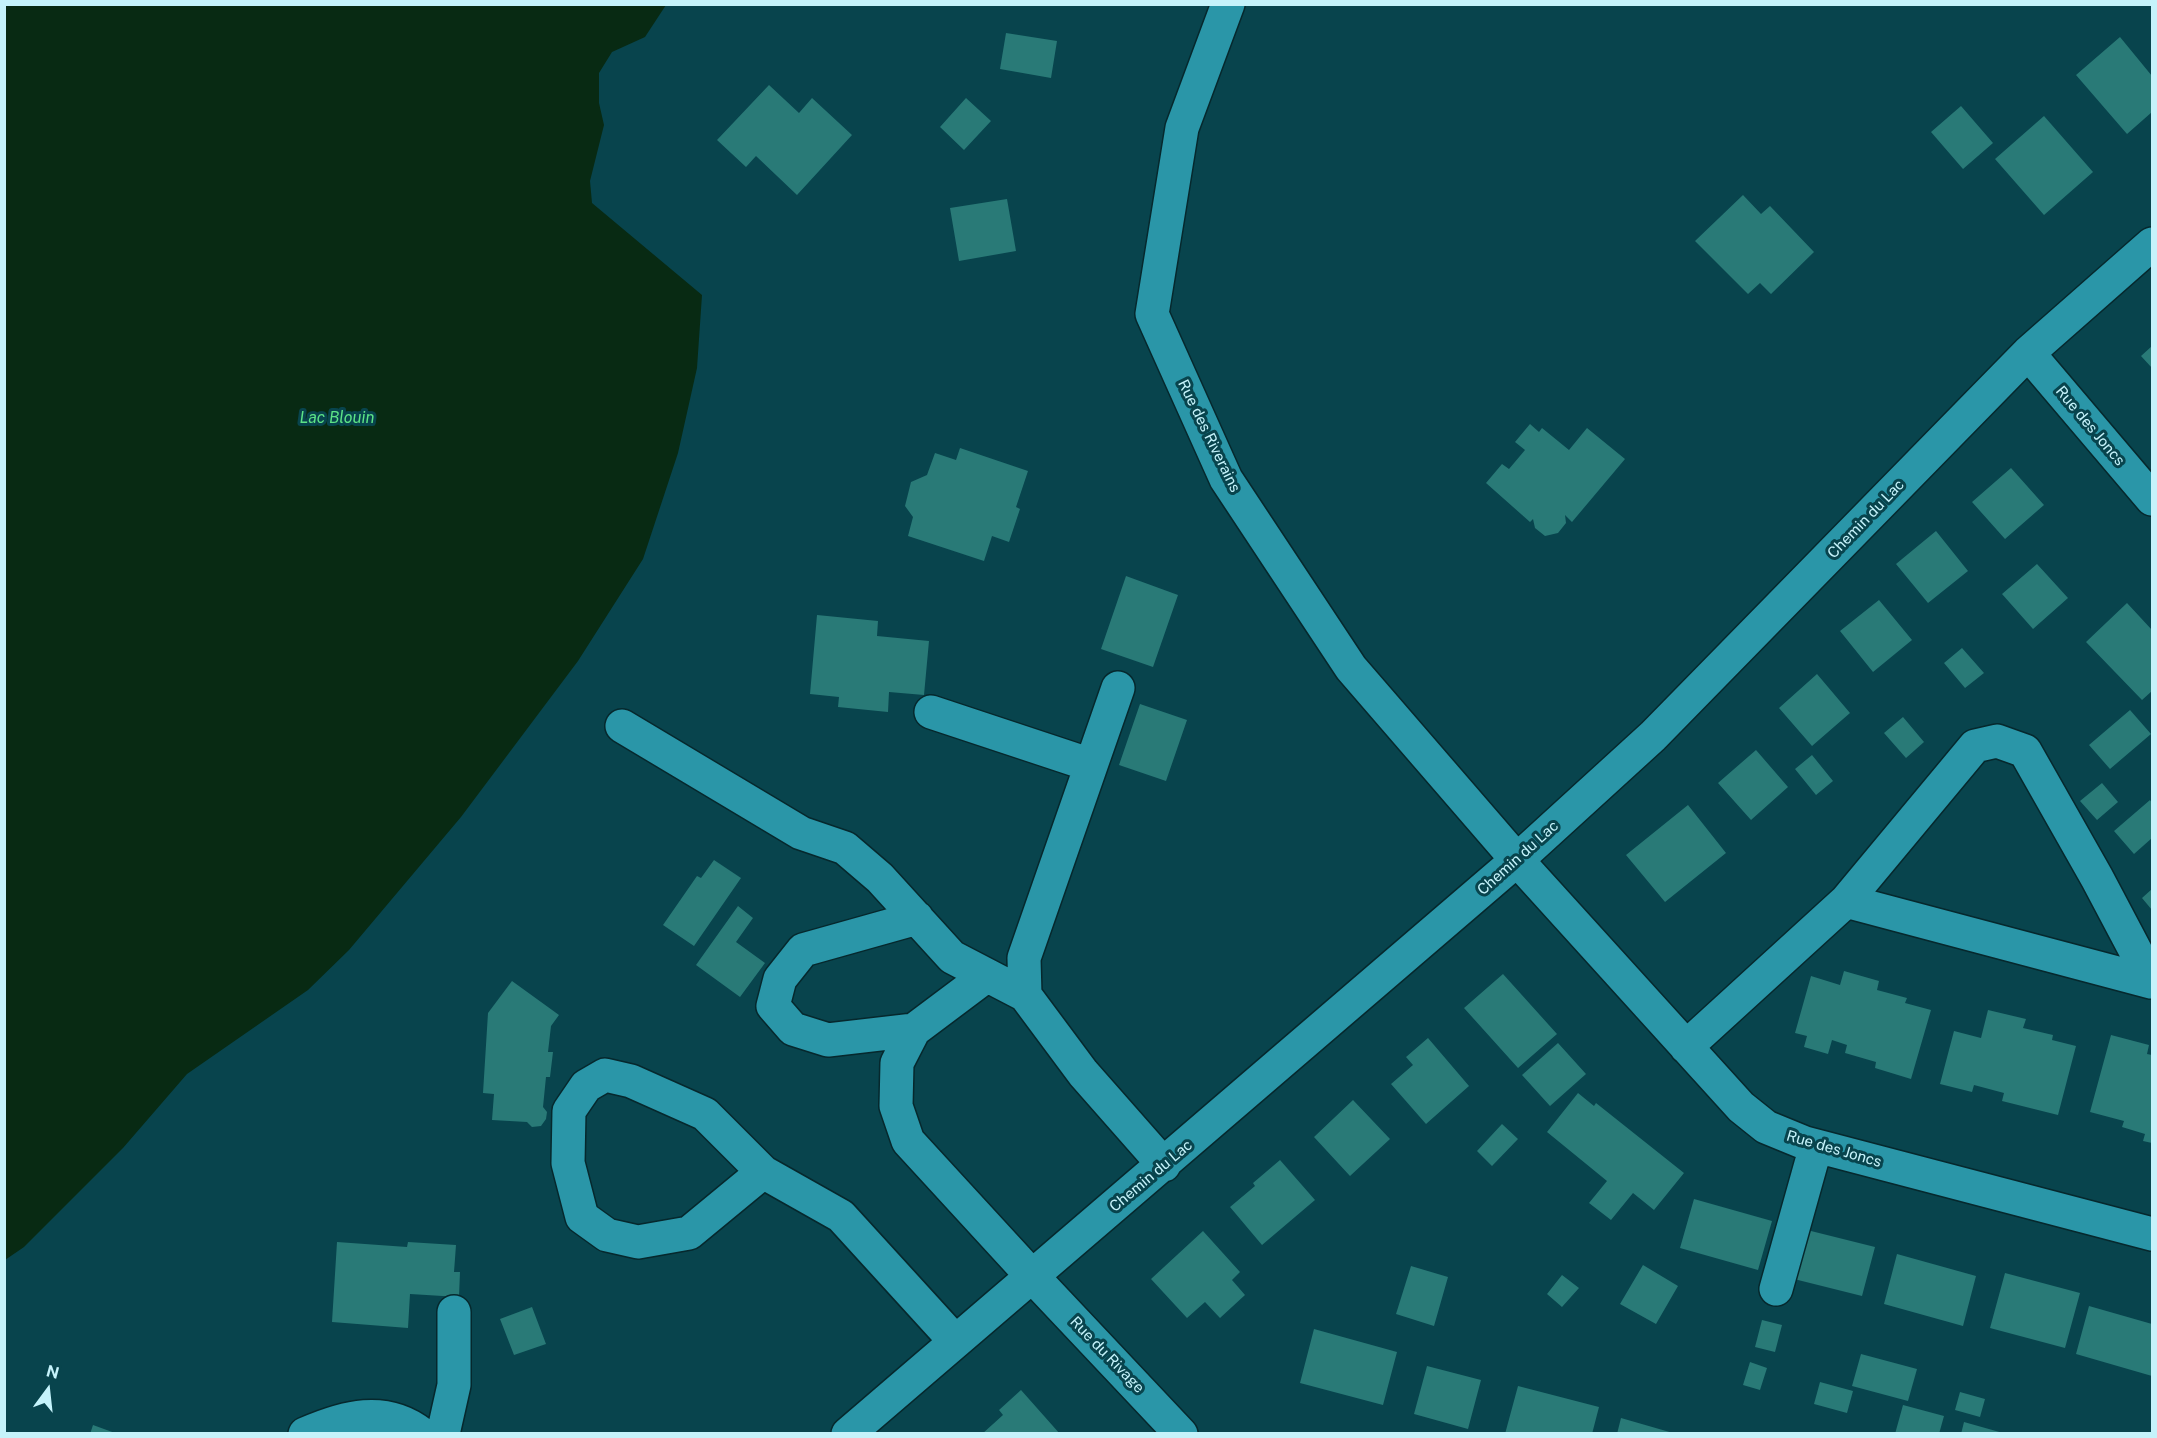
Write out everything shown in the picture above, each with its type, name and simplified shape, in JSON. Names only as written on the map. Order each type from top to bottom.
[{"type":"street","name":"Rue des Riverains","points":[[1228,4],[1182,128],[1152,314],[1226,479],[1351,668],[1517,860]]},
{"type":"street","name":"Chemin du Lac","points":[[848,1434],[1517,860],[1653,736],[2028,353],[2152,244]]},
{"type":"street","name":"Rue des Joncs","points":[[2028,353],[2152,499]]},
{"type":"street","points":[[1025,995],[1024,958],[1118,688]]},
{"type":"street","points":[[931,712],[1091,765]]},
{"type":"street","points":[[622,726],[801,833],[845,848],[880,878],[952,957],[1025,995],[1083,1073],[1164,1165]]},
{"type":"street","points":[[1686,1047],[1846,901],[1975,746],[1997,741],[2025,751],[2097,878],[2152,982]]},
{"type":"street","name":"Rue des Joncs","points":[[1517,860],[1741,1107],[1766,1127],[1816,1146],[2152,1234]]},
{"type":"street","points":[[1846,901],[2152,982]]},
{"type":"street","points":[[917,918],[803,950],[780,979],[773,1006],[793,1029],[828,1040],[914,1030],[986,976]]},
{"type":"street","name":"Rue du Rivage","points":[[914,1030],[897,1063],[896,1106],[908,1141],[1181,1434]]},
{"type":"street","points":[[763,1172],[689,1233],[638,1242],[608,1235],[582,1217],[567,1163],[569,1111],[586,1086],[605,1075],[631,1081],[705,1114],[763,1172],[842,1216],[955,1341]]},
{"type":"street","points":[[1776,1289],[1816,1146]]},
{"type":"street","points":[[443,1434],[454,1385],[454,1312]]},
{"type":"street","points":[[305,1434],[335,1421],[370,1415],[401,1421],[422,1434]]},
{"type":"water","name":"Lac Blouin","points":[[5,4],[666,5],[645,37],[612,52],[599,73],[599,103],[604,125],[590,181],[592,203],[702,295],[697,368],[678,453],[643,559],[578,661],[461,817],[349,950],[308,990],[187,1074],[123,1148],[24,1247],[5,1260]]},
{"type":"building","points":[[1006,33],[1057,41],[1051,78],[1000,69]]},
{"type":"building","points":[[2120,37],[2152,76],[2152,112],[2127,134],[2076,75]]},
{"type":"building","points":[[769,85],[799,113],[812,98],[852,135],[797,195],[756,156],[746,167],[717,140]]},
{"type":"building","points":[[966,98],[991,121],[964,150],[940,127]]},
{"type":"building","points":[[1961,106],[1993,143],[1963,169],[1931,132]]},
{"type":"building","points":[[2044,116],[2093,172],[2044,215],[1995,159]]},
{"type":"building","points":[[1743,195],[1761,214],[1770,206],[1814,252],[1771,294],[1760,283],[1748,294],[1695,241]]},
{"type":"building","points":[[1007,199],[1016,251],[959,261],[950,208]]},
{"type":"building","points":[[2152,346],[2152,368],[2141,356]]},
{"type":"building","points":[[1530,424],[1539,432],[1542,428],[1569,450],[1587,428],[1625,459],[1572,522],[1565,515],[1566,523],[1558,533],[1545,536],[1535,528],[1533,519],[1530,522],[1486,483],[1502,464],[1509,469],[1525,450],[1515,442]]},
{"type":"building","points":[[960,448],[1028,471],[1016,507],[1020,509],[1009,542],[992,536],[984,561],[908,536],[913,517],[905,506],[911,482],[927,475],[935,453],[956,460]]},
{"type":"building","points":[[2011,468],[2044,505],[2005,539],[1972,502]]},
{"type":"building","points":[[1936,531],[1968,571],[1928,603],[1896,564]]},
{"type":"building","points":[[2037,564],[2068,598],[2033,629],[2002,594]]},
{"type":"building","points":[[1126,576],[1178,595],[1153,667],[1101,649]]},
{"type":"building","points":[[1879,600],[1912,640],[1873,672],[1840,631]]},
{"type":"building","points":[[2127,603],[2152,630],[2152,691],[2142,700],[2086,642]]},
{"type":"building","points":[[817,615],[878,621],[877,636],[929,641],[924,695],[889,692],[888,712],[838,707],[839,697],[810,694]]},
{"type":"building","points":[[1962,648],[1984,673],[1965,688],[1944,663]]},
{"type":"building","points":[[1817,674],[1850,713],[1812,746],[1779,708]]},
{"type":"building","points":[[1140,704],[1187,720],[1166,781],[1119,765]]},
{"type":"building","points":[[2130,710],[2151,734],[2110,769],[2089,745]]},
{"type":"building","points":[[1903,717],[1924,742],[1906,758],[1884,733]]},
{"type":"building","points":[[1756,750],[1788,787],[1751,820],[1718,783]]},
{"type":"building","points":[[1812,755],[1833,781],[1816,795],[1795,769]]},
{"type":"building","points":[[2102,783],[2118,802],[2097,820],[2080,801]]},
{"type":"building","points":[[2150,800],[2152,803],[2152,838],[2134,854],[2114,831]]},
{"type":"building","points":[[1688,805],[1726,853],[1665,902],[1626,855]]},
{"type":"building","points":[[714,860],[741,878],[694,946],[663,925],[697,876],[701,878]]},
{"type":"building","points":[[2152,889],[2152,910],[2142,898]]},
{"type":"building","points":[[738,906],[753,918],[736,942],[765,963],[740,997],[696,965]]},
{"type":"building","points":[[1844,971],[1879,981],[1877,990],[1907,998],[1905,1003],[1931,1010],[1911,1079],[1875,1068],[1876,1062],[1845,1053],[1847,1045],[1832,1040],[1828,1054],[1804,1047],[1807,1036],[1795,1033],[1811,976],[1840,985]]},
{"type":"building","points":[[1503,974],[1557,1034],[1518,1068],[1464,1008]]},
{"type":"building","points":[[512,981],[559,1015],[551,1026],[548,1052],[553,1052],[550,1077],[546,1077],[543,1107],[547,1112],[546,1119],[541,1126],[532,1127],[527,1122],[492,1120],[494,1094],[483,1093],[488,1013]]},
{"type":"building","points":[[1988,1010],[2026,1019],[2023,1028],[2053,1035],[2052,1040],[2076,1046],[2058,1115],[2002,1101],[2004,1093],[1974,1085],[1972,1092],[1940,1084],[1954,1031],[1981,1038]]},
{"type":"building","points":[[2111,1035],[2149,1045],[2147,1054],[2152,1055],[2152,1143],[2143,1141],[2145,1134],[2122,1127],[2124,1121],[2090,1112]]},
{"type":"building","points":[[1428,1038],[1469,1086],[1426,1124],[1391,1084],[1413,1065],[1406,1057]]},
{"type":"building","points":[[1558,1043],[1586,1074],[1550,1106],[1522,1075]]},
{"type":"building","points":[[1578,1093],[1594,1106],[1596,1103],[1684,1173],[1654,1210],[1633,1193],[1611,1220],[1589,1203],[1607,1181],[1547,1132]]},
{"type":"building","points":[[1353,1100],[1390,1139],[1350,1176],[1314,1137]]},
{"type":"building","points":[[1502,1124],[1518,1139],[1492,1166],[1477,1151]]},
{"type":"building","points":[[1280,1160],[1315,1200],[1262,1245],[1230,1207],[1255,1186],[1253,1183]]},
{"type":"building","points":[[1694,1199],[1772,1221],[1758,1270],[1680,1248]]},
{"type":"building","points":[[1807,1230],[1875,1247],[1862,1296],[1794,1279]]},
{"type":"building","points":[[1203,1231],[1240,1272],[1232,1280],[1245,1295],[1220,1318],[1205,1302],[1187,1318],[1151,1279]]},
{"type":"building","points":[[337,1242],[407,1247],[408,1242],[456,1245],[454,1272],[460,1272],[459,1297],[410,1294],[408,1328],[332,1322]]},
{"type":"building","points":[[1897,1254],[1976,1276],[1963,1326],[1884,1304]]},
{"type":"building","points":[[1643,1265],[1678,1286],[1656,1324],[1620,1304]]},
{"type":"building","points":[[1411,1266],[1448,1277],[1434,1326],[1396,1314]]},
{"type":"building","points":[[2005,1273],[2080,1293],[2065,1348],[1990,1328]]},
{"type":"building","points":[[1562,1275],[1579,1288],[1562,1307],[1547,1294]]},
{"type":"building","points":[[2089,1306],[2152,1324],[2152,1376],[2076,1354]]},
{"type":"building","points":[[532,1307],[546,1344],[514,1355],[500,1319]]},
{"type":"building","points":[[1762,1320],[1782,1325],[1775,1352],[1755,1347]]},
{"type":"building","points":[[1314,1329],[1397,1352],[1383,1405],[1300,1383]]},
{"type":"building","points":[[1861,1354],[1917,1369],[1908,1401],[1852,1386]]},
{"type":"building","points":[[1750,1362],[1767,1368],[1760,1390],[1743,1385]]},
{"type":"building","points":[[1427,1366],[1481,1380],[1468,1429],[1414,1414]]},
{"type":"building","points":[[1820,1382],[1853,1391],[1847,1413],[1814,1404]]},
{"type":"building","points":[[1518,1386],[1599,1407],[1592,1434],[1505,1434]]},
{"type":"building","points":[[1021,1390],[1060,1434],[982,1434],[1003,1415],[999,1410]]},
{"type":"building","points":[[1960,1392],[1985,1399],[1980,1417],[1955,1410]]},
{"type":"building","points":[[1903,1405],[1944,1416],[1939,1434],[1895,1434]]},
{"type":"building","points":[[1621,1418],[1673,1433],[1673,1434],[1617,1434]]},
{"type":"building","points":[[1964,1422],[2003,1433],[2003,1434],[1961,1434]]},
{"type":"building","points":[[93,1425],[115,1433],[115,1434],[90,1434]]}]
